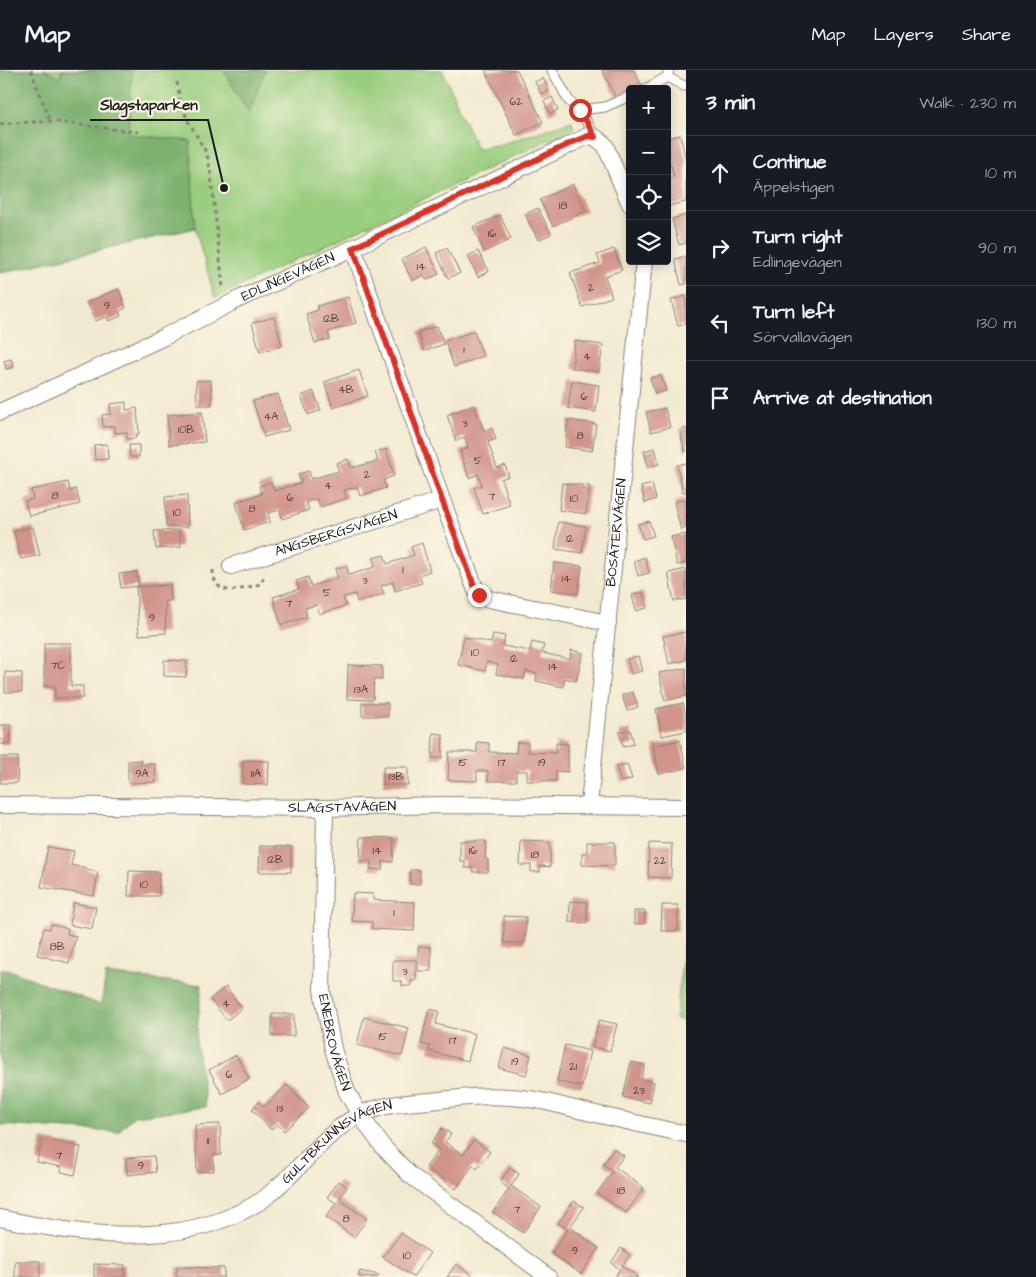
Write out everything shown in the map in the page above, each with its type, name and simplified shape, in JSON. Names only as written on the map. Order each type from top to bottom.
[{"type":"street","name":"EDLINGEVÄGEN","points":[[0,412],[162,338],[573,142],[588,136],[598,139]]},
{"type":"street","points":[[598,139],[605,145],[626,195]]},
{"type":"street","points":[[353,248],[442,500],[479,595],[489,599],[608,623]]},
{"type":"street","name":"BOSÄTERVÄGEN","points":[[589,805],[644,265]]},
{"type":"street","name":"ÄNGSBERGSVÄGEN","points":[[231,566],[442,500]]},
{"type":"street","name":"SLAGSTAVÄGEN","points":[[0,805],[325,808],[442,805],[686,806]]},
{"type":"street","name":"ENEBROVÄGEN","points":[[325,808],[322,990],[328,1028],[338,1069],[347,1092],[383,1147],[410,1175],[548,1277]]},
{"type":"street","name":"GULTBRUNNSVÄGEN","points":[[0,1218],[37,1226],[107,1235],[171,1231],[212,1223],[256,1205],[292,1176],[331,1134],[360,1114],[392,1104],[487,1096],[511,1097],[546,1102],[686,1134]]},
{"type":"lane","points":[[552,70],[569,101],[580,110],[598,139]]},
{"type":"lane","points":[[652,85],[668,74],[684,86]]},
{"type":"lane","points":[[580,110],[604,107],[626,98]]},
{"type":"path","points":[[31,70],[50,121]]},
{"type":"path","points":[[177,82],[180,99],[187,119],[207,154],[212,175],[222,283],[228,305]]},
{"type":"path","points":[[0,124],[50,121],[138,132]]},
{"type":"path","points":[[213,566],[214,579],[218,586],[230,591],[260,584],[267,571]]},
{"type":"green space","points":[[0,70],[442,70],[477,149],[505,143],[572,121],[574,128],[215,298],[195,228],[0,273]]},
{"type":"green space","points":[[0,70],[46,70],[60,78],[62,70],[132,70],[128,134],[190,141],[195,228],[0,273]]},
{"type":"green space","points":[[223,70],[265,70],[249,113]]},
{"type":"green space","points":[[686,923],[686,1021],[676,1019]]},
{"type":"green space","points":[[0,970],[9,970],[101,1005],[106,974],[202,985],[196,1041],[206,1107],[134,1116],[118,1132],[0,1125]]},
{"type":"building","points":[[485,70],[517,70],[543,122],[516,135]]},
{"type":"building","points":[[602,70],[634,70],[642,85],[626,85],[626,94],[616,98]]},
{"type":"building","points":[[543,78],[549,91],[541,94],[535,82]]},
{"type":"building","points":[[552,97],[558,110],[550,114],[544,101]]},
{"type":"building","points":[[680,135],[686,160],[686,202],[671,205],[671,178],[674,177],[671,165],[671,137]]},
{"type":"building","points":[[573,184],[586,211],[553,226],[540,200]]},
{"type":"building","points":[[538,208],[551,234],[538,240],[525,214]]},
{"type":"building","points":[[500,215],[511,239],[484,252],[473,227]]},
{"type":"building","points":[[686,215],[686,243],[679,245],[672,219]]},
{"type":"building","points":[[426,247],[439,274],[426,280],[424,275],[412,281],[402,259]]},
{"type":"building","points":[[447,248],[460,273],[448,278],[436,253]]},
{"type":"building","points":[[614,249],[622,270],[605,276],[612,297],[582,307],[570,273],[600,263],[597,255]]},
{"type":"building","points":[[478,251],[489,271],[478,277],[468,256]]},
{"type":"building","points":[[686,256],[686,284],[681,285],[675,259]]},
{"type":"building","points":[[119,289],[126,308],[119,311],[121,316],[109,321],[107,317],[95,321],[87,302]]},
{"type":"building","points":[[686,296],[686,324],[678,326],[671,300]]},
{"type":"building","points":[[348,297],[356,323],[328,332],[330,339],[315,343],[306,314],[318,310],[317,306]]},
{"type":"building","points":[[274,317],[282,346],[260,352],[252,323]]},
{"type":"building","points":[[437,326],[444,344],[424,351],[418,332]]},
{"type":"building","points":[[474,331],[483,356],[454,367],[445,341]]},
{"type":"building","points":[[575,341],[603,345],[599,372],[572,368]]},
{"type":"building","points":[[11,359],[14,367],[6,369],[4,361]]},
{"type":"building","points":[[359,370],[368,396],[333,408],[324,382]]},
{"type":"building","points":[[661,375],[666,391],[655,394],[650,378]]},
{"type":"building","points":[[211,380],[212,405],[197,405],[196,381]]},
{"type":"building","points":[[572,381],[599,385],[596,412],[568,408]]},
{"type":"building","points":[[313,391],[321,410],[308,415],[301,396]]},
{"type":"building","points":[[278,394],[289,430],[264,437],[253,401]]},
{"type":"building","points":[[126,402],[126,410],[137,408],[139,434],[136,434],[136,438],[127,439],[127,432],[115,433],[115,426],[103,427],[102,415],[111,414],[110,404]]},
{"type":"building","points":[[474,405],[484,431],[492,428],[496,439],[488,442],[497,468],[505,465],[509,476],[501,479],[510,505],[483,514],[474,488],[482,485],[478,474],[469,478],[460,451],[468,448],[465,437],[456,441],[447,415]]},
{"type":"building","points":[[665,408],[670,427],[651,432],[646,412]]},
{"type":"building","points":[[202,412],[205,442],[169,445],[167,415]]},
{"type":"building","points":[[568,420],[596,424],[592,451],[565,447]]},
{"type":"building","points":[[686,428],[686,452],[685,452],[680,430]]},
{"type":"building","points":[[107,444],[108,459],[95,460],[94,445]]},
{"type":"building","points":[[129,445],[139,445],[139,457],[130,457]]},
{"type":"building","points":[[655,448],[659,464],[648,467],[644,451]]},
{"type":"building","points":[[386,449],[394,476],[383,480],[386,488],[360,496],[357,487],[344,490],[347,498],[320,507],[317,499],[306,502],[309,510],[282,519],[280,510],[268,513],[270,522],[244,530],[236,502],[262,494],[259,486],[271,482],[274,491],[301,483],[298,474],[309,471],[311,479],[339,471],[336,463],[348,459],[351,468],[378,461],[375,452]]},
{"type":"building","points":[[686,463],[686,492],[683,492],[677,465]]},
{"type":"building","points":[[68,482],[70,491],[76,489],[80,504],[29,516],[25,501],[33,499],[31,490]]},
{"type":"building","points":[[562,483],[590,486],[586,514],[559,510]]},
{"type":"building","points":[[652,484],[656,499],[645,503],[641,487]]},
{"type":"building","points":[[187,495],[188,527],[166,527],[165,497]]},
{"type":"building","points":[[686,499],[686,528],[681,530],[674,502]]},
{"type":"building","points":[[649,521],[654,536],[643,539],[638,524]]},
{"type":"building","points":[[558,522],[586,526],[582,553],[555,549]]},
{"type":"building","points":[[33,527],[40,555],[21,559],[14,531]]},
{"type":"building","points":[[179,530],[181,547],[156,549],[154,531]]},
{"type":"building","points":[[686,534],[686,563],[677,565],[671,537]]},
{"type":"building","points":[[422,543],[430,571],[419,575],[422,583],[395,591],[393,582],[381,586],[384,594],[357,602],[355,594],[343,597],[346,606],[319,614],[317,605],[305,608],[307,617],[281,625],[273,597],[299,589],[296,581],[308,577],[311,586],[338,578],[335,569],[346,566],[349,575],[375,567],[373,558],[384,555],[387,564],[414,555],[411,547]]},
{"type":"building","points":[[645,557],[649,573],[638,576],[634,561]]},
{"type":"building","points":[[554,563],[582,566],[578,594],[551,590]]},
{"type":"building","points":[[686,569],[686,599],[674,601],[668,573]]},
{"type":"building","points":[[137,572],[139,586],[121,588],[119,574]]},
{"type":"building","points":[[170,585],[171,601],[165,601],[166,633],[139,635],[136,587]]},
{"type":"building","points":[[643,592],[647,608],[636,611],[632,595]]},
{"type":"building","points":[[686,632],[686,660],[669,664],[663,636]]},
{"type":"building","points":[[493,634],[505,636],[503,646],[530,651],[532,642],[544,645],[542,653],[570,659],[571,650],[583,653],[576,681],[565,678],[563,687],[536,681],[537,674],[526,671],[524,679],[496,674],[498,665],[487,662],[485,671],[458,665],[464,637],[491,643]]},
{"type":"building","points":[[44,643],[71,643],[71,686],[83,686],[83,698],[55,698],[55,686],[44,686]]},
{"type":"building","points":[[638,656],[642,671],[631,674],[627,659]]},
{"type":"building","points":[[164,660],[187,661],[186,677],[164,676]]},
{"type":"building","points":[[348,665],[382,666],[382,680],[374,679],[373,700],[347,699]]},
{"type":"building","points":[[686,668],[686,696],[665,701],[659,673]]},
{"type":"building","points":[[5,672],[22,673],[22,692],[5,692]]},
{"type":"building","points":[[633,692],[638,707],[627,711],[622,695]]},
{"type":"building","points":[[362,703],[388,703],[388,716],[362,716]]},
{"type":"building","points":[[683,703],[686,716],[686,731],[662,736],[656,709]]},
{"type":"building","points":[[0,725],[11,725],[10,744],[0,744]]},
{"type":"building","points":[[630,729],[634,744],[623,747],[619,732]]},
{"type":"building","points":[[433,733],[443,734],[442,758],[432,758]]},
{"type":"building","points":[[680,740],[686,768],[659,774],[653,746]]},
{"type":"building","points":[[477,742],[489,743],[489,752],[516,753],[517,742],[528,743],[528,752],[556,753],[556,743],[568,744],[568,772],[556,771],[556,781],[527,781],[527,771],[516,771],[516,781],[488,781],[488,771],[477,771],[477,781],[448,780],[449,752],[477,752]]},
{"type":"building","points":[[0,757],[18,757],[17,783],[0,783]]},
{"type":"building","points":[[141,760],[141,764],[155,764],[156,782],[128,783],[128,761]]},
{"type":"building","points":[[243,760],[269,761],[268,785],[243,784]]},
{"type":"building","points":[[627,764],[632,779],[621,782],[616,767]]},
{"type":"building","points":[[383,767],[408,767],[408,785],[383,785]]},
{"type":"building","points":[[361,837],[394,838],[393,862],[383,861],[382,870],[370,869],[371,861],[360,861]]},
{"type":"building","points":[[460,841],[486,841],[485,859],[488,859],[488,872],[473,872],[473,868],[465,868],[465,861],[460,861]]},
{"type":"building","points":[[521,841],[550,842],[550,867],[540,866],[540,872],[531,872],[531,865],[520,865]]},
{"type":"building","points":[[587,842],[615,842],[615,866],[582,865],[582,853],[587,853]]},
{"type":"building","points":[[649,843],[672,844],[671,878],[648,877]]},
{"type":"building","points":[[260,846],[291,847],[291,872],[259,872]]},
{"type":"building","points":[[48,847],[74,851],[71,865],[98,872],[94,896],[41,887]]},
{"type":"building","points":[[410,870],[420,870],[420,884],[410,884]]},
{"type":"building","points":[[129,871],[159,872],[159,896],[128,896]]},
{"type":"building","points":[[353,893],[373,894],[373,900],[415,902],[414,931],[372,929],[372,922],[352,921]]},
{"type":"building","points":[[570,901],[587,902],[587,923],[569,922]]},
{"type":"building","points":[[73,903],[96,907],[92,929],[70,925]]},
{"type":"building","points":[[662,905],[678,905],[678,931],[661,931]]},
{"type":"building","points":[[634,911],[645,911],[644,924],[634,924]]},
{"type":"building","points":[[504,916],[526,917],[525,943],[504,943]]},
{"type":"building","points":[[51,924],[68,929],[67,934],[76,936],[69,963],[37,955],[44,928],[50,929]]},
{"type":"building","points":[[418,947],[431,947],[431,971],[418,971]]},
{"type":"building","points":[[393,960],[416,960],[416,981],[411,981],[411,986],[402,986],[402,981],[393,981]]},
{"type":"building","points":[[226,987],[242,1008],[227,1020],[210,999]]},
{"type":"building","points":[[429,1009],[439,1011],[436,1024],[475,1034],[468,1061],[429,1051],[430,1046],[421,1044]]},
{"type":"building","points":[[272,1014],[294,1014],[294,1036],[272,1036]]},
{"type":"building","points":[[364,1017],[409,1028],[402,1056],[357,1045]]},
{"type":"building","points":[[599,1020],[617,1024],[610,1051],[592,1047]]},
{"type":"building","points":[[565,1045],[590,1051],[582,1087],[557,1081]]},
{"type":"building","points":[[504,1048],[531,1055],[526,1075],[499,1068]]},
{"type":"building","points":[[236,1055],[249,1079],[222,1094],[209,1070]]},
{"type":"building","points":[[631,1062],[645,1065],[641,1079],[654,1082],[650,1103],[623,1097]]},
{"type":"building","points":[[287,1085],[309,1108],[284,1131],[277,1124],[271,1130],[252,1109],[259,1102],[264,1107]]},
{"type":"building","points":[[220,1124],[221,1155],[213,1155],[214,1171],[197,1172],[195,1125]]},
{"type":"building","points":[[442,1128],[451,1134],[445,1142],[463,1155],[474,1140],[490,1152],[477,1169],[473,1165],[456,1189],[426,1167],[439,1150],[431,1143]]},
{"type":"building","points":[[42,1139],[81,1147],[75,1175],[61,1172],[61,1167],[37,1162]]},
{"type":"building","points":[[614,1149],[624,1156],[615,1167],[644,1188],[626,1213],[597,1193],[613,1171],[603,1164]]},
{"type":"building","points":[[154,1156],[156,1172],[127,1175],[126,1158]]},
{"type":"building","points":[[510,1168],[519,1174],[511,1186],[541,1207],[523,1233],[493,1212],[509,1189],[500,1182]]},
{"type":"building","points":[[339,1181],[347,1187],[339,1199],[367,1219],[354,1237],[326,1217],[336,1203],[327,1197]]},
{"type":"building","points":[[574,1201],[584,1207],[570,1227],[599,1248],[581,1274],[551,1253],[568,1230],[558,1223]]},
{"type":"building","points":[[401,1233],[430,1253],[413,1277],[383,1257]]},
{"type":"building","points":[[621,1248],[630,1255],[622,1266],[638,1277],[615,1277],[620,1269],[611,1263]]},
{"type":"building","points":[[15,1261],[40,1261],[40,1277],[15,1277]]},
{"type":"building","points":[[94,1264],[125,1265],[124,1277],[94,1277]]},
{"type":"building","points":[[456,1264],[475,1277],[447,1277]]},
{"type":"building","points":[[177,1267],[224,1268],[224,1277],[176,1277]]},
{"type":"building","points":[[360,1271],[379,1275],[378,1277],[359,1277]]},
{"type":"place","name":"Slagstaparken","points":[[224,188]]},
{"type":"route","points":[[479,595],[442,500],[353,248],[573,142],[588,136],[595,137],[580,110]]}]
